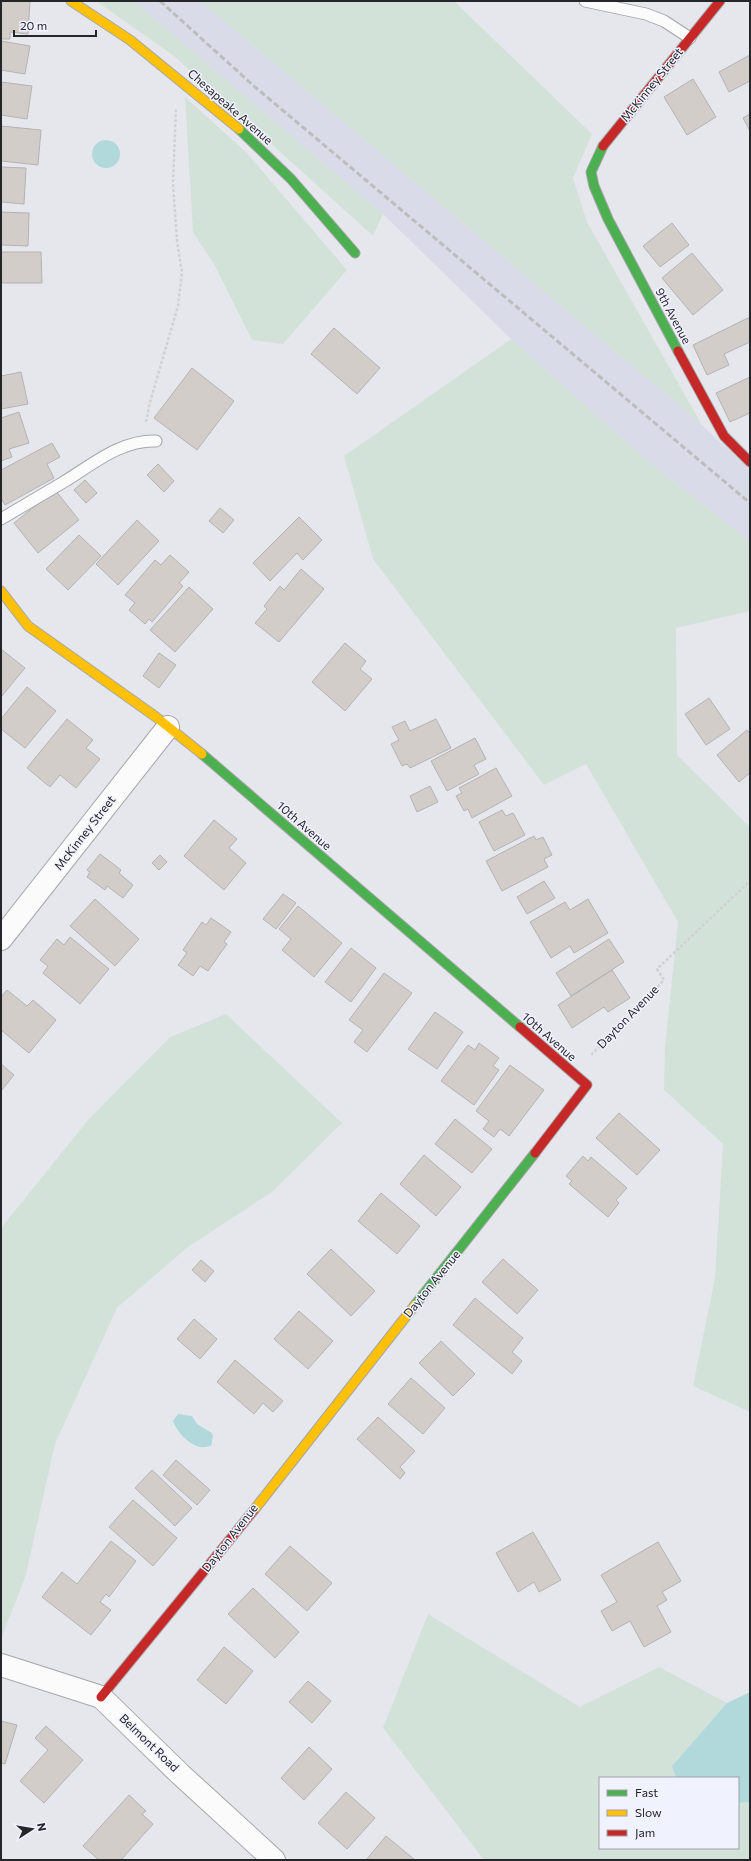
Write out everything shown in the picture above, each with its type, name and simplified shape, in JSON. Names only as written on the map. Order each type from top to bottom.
[{"type":"street","name":"Chesapeake Avenue","points":[[70,1],[91,12],[120,31],[241,130],[281,169],[355,253]]},
{"type":"street","name":"McKinney Street","points":[[591,172],[603,145],[720,1]]},
{"type":"street","name":"9th Avenue","points":[[591,172],[594,186],[608,219],[724,436],[750,462]]},
{"type":"street","name":"10th Avenue","points":[[1,591],[21,619],[28,626],[168,727],[224,773],[587,1085]]},
{"type":"street","name":"McKinney Street","points":[[1,939],[168,727]]},
{"type":"street","name":"Dayton Avenue","points":[[101,1697],[224,1547],[338,1401],[490,1212],[587,1085]]},
{"type":"street","name":"Belmont Road","points":[[1,1665],[101,1697],[269,1858]]},
{"type":"lane","points":[[585,1],[646,14],[664,21],[690,38]]},
{"type":"lane","points":[[1,519],[107,455],[127,445],[144,441],[156,441]]},
{"type":"path","points":[[144,441],[150,402],[178,306],[182,272],[177,241],[173,184],[176,77]]},
{"type":"path","name":"Dayton Avenue","points":[[587,1085],[591,1055],[664,980],[657,969],[750,881]]},
{"type":"shaded area","points":[[96,1],[134,1],[383,214],[373,236],[174,56]]},
{"type":"shaded area","points":[[134,1],[200,1],[702,425],[750,470],[750,542],[643,457],[511,339],[383,214]]},
{"type":"shaded area","points":[[200,1],[454,1],[592,134],[573,178],[587,222],[702,425]]},
{"type":"shaded area","points":[[185,97],[246,152],[347,270],[283,344],[252,340],[215,266],[193,232]]},
{"type":"shaded area","points":[[511,339],[643,457],[750,542],[750,611],[676,628],[677,755],[750,827],[750,1412],[693,1386],[715,1278],[723,1144],[664,1090],[665,1046],[678,922],[586,764],[544,785],[373,559],[344,456]]},
{"type":"shaded area","points":[[226,1014],[342,1123],[272,1192],[188,1247],[117,1308],[55,1444],[26,1575],[1,1639],[1,1228],[88,1120],[170,1037]]},
{"type":"shaded area","points":[[428,1614],[580,1707],[659,1667],[727,1703],[672,1766],[676,1777],[599,1777],[599,1849],[739,1849],[739,1803],[750,1802],[750,1860],[484,1860],[383,1728]]},
{"type":"water","points":[[106,140],[116,144],[120,154],[116,164],[106,168],[96,164],[92,154],[96,144]]},
{"type":"water","points":[[178,1414],[192,1416],[197,1424],[212,1433],[213,1437],[211,1446],[197,1446],[188,1441],[177,1429],[173,1421]]},
{"type":"water","points":[[750,1692],[750,1802],[739,1803],[739,1777],[676,1777],[672,1766],[727,1703]]},
{"type":"building","points":[[1,1],[30,1],[28,34],[10,32],[10,39],[1,39]]},
{"type":"building","points":[[1,41],[30,46],[25,74],[1,70]]},
{"type":"building","points":[[750,55],[750,81],[729,92],[719,72]]},
{"type":"building","points":[[693,79],[716,117],[687,135],[664,97]]},
{"type":"building","points":[[1,82],[32,86],[27,119],[1,115]]},
{"type":"building","points":[[750,114],[750,131],[743,118]]},
{"type":"building","points":[[1,126],[41,130],[38,165],[1,161]]},
{"type":"building","points":[[1,167],[26,168],[24,204],[1,202]]},
{"type":"building","points":[[1,212],[29,213],[28,246],[1,245]]},
{"type":"building","points":[[672,223],[689,245],[660,267],[643,246]]},
{"type":"building","points":[[1,252],[41,252],[42,283],[1,283]]},
{"type":"building","points":[[692,253],[723,290],[693,315],[662,278]]},
{"type":"building","points":[[750,317],[750,342],[724,354],[729,365],[707,375],[693,345]]},
{"type":"building","points":[[334,328],[380,368],[357,394],[311,354]]},
{"type":"building","points":[[192,368],[234,401],[197,450],[154,418]]},
{"type":"building","points":[[21,372],[28,404],[1,409],[1,376]]},
{"type":"building","points":[[750,377],[750,413],[730,422],[716,393]]},
{"type":"building","points":[[19,412],[29,443],[9,449],[12,457],[1,461],[1,418]]},
{"type":"building","points":[[52,443],[60,457],[47,464],[54,478],[5,505],[1,498],[1,470]]},
{"type":"building","points":[[158,464],[174,481],[164,492],[147,475]]},
{"type":"building","points":[[85,480],[97,493],[86,503],[74,490]]},
{"type":"building","points":[[55,490],[79,520],[38,553],[14,523]]},
{"type":"building","points":[[220,508],[234,520],[223,533],[209,521]]},
{"type":"building","points":[[299,517],[322,540],[303,560],[297,553],[270,581],[253,563]]},
{"type":"building","points":[[137,520],[159,541],[118,585],[96,564]]},
{"type":"building","points":[[79,535],[101,556],[68,590],[46,569]]},
{"type":"building","points":[[170,555],[189,572],[179,583],[183,586],[152,622],[149,619],[145,624],[129,610],[135,603],[125,595],[155,560],[161,565]]},
{"type":"building","points":[[301,569],[324,589],[279,642],[255,623],[267,609],[264,606],[280,586],[284,590]]},
{"type":"building","points":[[189,587],[213,609],[175,652],[150,630]]},
{"type":"building","points":[[345,643],[366,661],[360,669],[372,679],[345,711],[312,682]]},
{"type":"building","points":[[1,649],[25,668],[1,697]]},
{"type":"building","points":[[159,653],[176,665],[159,688],[143,676]]},
{"type":"building","points":[[27,687],[56,711],[25,748],[1,729],[1,719]]},
{"type":"building","points":[[709,698],[730,729],[706,745],[685,714]]},
{"type":"building","points":[[67,719],[93,740],[86,748],[100,759],[76,788],[60,775],[50,787],[27,768]]},
{"type":"building","points":[[436,719],[451,748],[410,768],[407,764],[402,766],[391,744],[399,740],[392,727],[405,721],[410,731]]},
{"type":"building","points":[[747,730],[750,734],[750,773],[739,782],[717,755]]},
{"type":"building","points":[[475,738],[486,759],[474,765],[479,774],[447,791],[431,761]]},
{"type":"building","points":[[496,768],[512,796],[472,818],[468,809],[464,811],[456,796],[462,793],[459,788]]},
{"type":"building","points":[[430,786],[438,802],[417,812],[410,796]]},
{"type":"building","points":[[502,810],[506,816],[513,813],[525,835],[494,851],[479,822]]},
{"type":"building","points":[[214,820],[237,839],[229,848],[246,863],[224,890],[184,856]]},
{"type":"building","points":[[534,836],[536,840],[543,837],[552,855],[544,859],[548,867],[502,891],[486,861]]},
{"type":"building","points":[[100,854],[121,870],[119,873],[133,885],[123,898],[107,886],[105,890],[87,877],[90,872],[87,870]]},
{"type":"building","points":[[160,855],[167,862],[159,870],[152,863]]},
{"type":"building","points":[[544,881],[555,898],[527,914],[517,897]]},
{"type":"building","points":[[283,894],[296,903],[276,929],[263,919]]},
{"type":"building","points":[[95,899],[139,939],[115,966],[70,926]]},
{"type":"building","points":[[588,899],[608,933],[574,953],[570,946],[551,958],[530,922],[565,902],[570,910]]},
{"type":"building","points":[[298,906],[342,943],[314,977],[282,950],[291,939],[279,929]]},
{"type":"building","points":[[211,918],[231,932],[224,942],[227,944],[208,971],[200,966],[193,976],[178,965],[187,953],[183,950],[202,922],[206,925]]},
{"type":"building","points":[[70,937],[109,969],[80,1004],[43,973],[48,966],[40,960],[57,939],[64,945]]},
{"type":"building","points":[[609,939],[624,962],[571,996],[556,973]]},
{"type":"building","points":[[351,948],[376,968],[351,1002],[325,982]]},
{"type":"building","points":[[612,970],[630,998],[608,1012],[604,1007],[572,1028],[558,1005]]},
{"type":"building","points":[[384,973],[412,993],[367,1052],[354,1042],[363,1030],[349,1020]]},
{"type":"building","points":[[7,990],[27,1006],[33,1000],[56,1020],[29,1053],[1,1030],[1,997]]},
{"type":"building","points":[[435,1012],[463,1032],[437,1069],[408,1049]]},
{"type":"building","points":[[479,1043],[499,1058],[493,1066],[499,1070],[474,1105],[441,1081],[468,1045],[475,1050]]},
{"type":"building","points":[[1,1064],[14,1075],[1,1091]]},
{"type":"building","points":[[510,1065],[544,1090],[509,1136],[500,1129],[494,1137],[483,1129],[489,1121],[476,1111]]},
{"type":"building","points":[[619,1113],[660,1150],[637,1175],[596,1138]]},
{"type":"building","points":[[455,1119],[492,1149],[472,1173],[435,1144]]},
{"type":"building","points":[[424,1155],[461,1187],[436,1216],[400,1184]]},
{"type":"building","points":[[583,1156],[588,1161],[591,1157],[627,1188],[616,1200],[619,1203],[608,1217],[569,1184],[572,1181],[566,1176]]},
{"type":"building","points":[[381,1193],[420,1226],[397,1254],[358,1221]]},
{"type":"building","points":[[331,1249],[375,1291],[351,1316],[307,1274]]},
{"type":"building","points":[[503,1259],[538,1290],[517,1314],[482,1282]]},
{"type":"building","points":[[201,1260],[214,1271],[205,1282],[192,1270]]},
{"type":"building","points":[[475,1298],[523,1338],[512,1352],[522,1361],[512,1374],[453,1325]]},
{"type":"building","points":[[299,1311],[333,1341],[308,1369],[274,1339]]},
{"type":"building","points":[[194,1319],[217,1339],[200,1359],[177,1339]]},
{"type":"building","points":[[441,1341],[475,1374],[453,1396],[419,1363]]},
{"type":"building","points":[[235,1360],[283,1401],[273,1412],[263,1403],[254,1414],[217,1382]]},
{"type":"building","points":[[411,1378],[445,1408],[423,1434],[388,1404]]},
{"type":"building","points":[[378,1417],[415,1451],[400,1467],[405,1473],[400,1479],[357,1439]]},
{"type":"building","points":[[176,1460],[210,1490],[197,1505],[163,1475]]},
{"type":"building","points":[[152,1470],[192,1508],[175,1526],[135,1488]]},
{"type":"building","points":[[133,1500],[177,1538],[153,1566],[109,1527]]},
{"type":"building","points":[[533,1532],[561,1580],[539,1592],[534,1582],[518,1592],[496,1553]]},
{"type":"building","points":[[111,1541],[136,1561],[109,1597],[106,1594],[100,1602],[111,1610],[91,1635],[42,1597],[62,1572],[77,1584]]},
{"type":"building","points":[[658,1542],[681,1581],[662,1592],[667,1600],[657,1606],[671,1632],[644,1647],[630,1621],[612,1631],[601,1611],[617,1602],[601,1575]]},
{"type":"building","points":[[290,1546],[332,1583],[307,1611],[265,1574]]},
{"type":"building","points":[[253,1588],[299,1632],[275,1658],[228,1614]]},
{"type":"building","points":[[224,1647],[253,1671],[226,1704],[197,1680]]},
{"type":"building","points":[[308,1681],[331,1701],[312,1723],[289,1702]]},
{"type":"building","points":[[1,1721],[17,1725],[5,1764],[1,1763]]},
{"type":"building","points":[[46,1726],[83,1760],[44,1803],[20,1781],[48,1750],[35,1738]]},
{"type":"building","points":[[309,1747],[332,1769],[304,1800],[281,1778]]},
{"type":"building","points":[[346,1792],[375,1818],[347,1849],[318,1823]]},
{"type":"building","points":[[129,1795],[146,1811],[142,1814],[153,1824],[121,1860],[99,1860],[83,1846]]},
{"type":"building","points":[[386,1836],[415,1860],[366,1860]]},
{"type":"railway","points":[[160,1],[255,87],[750,503]]},
{"type":"traffic: fast","points":[[239,129],[291,179],[355,253]]},
{"type":"traffic: fast","points":[[603,146],[591,172],[594,186],[608,219],[678,351]]},
{"type":"traffic: fast","points":[[202,754],[520,1027]]},
{"type":"traffic: fast","points":[[415,1305],[535,1153]]},
{"type":"traffic: slow","points":[[71,1],[130,40],[239,129]]},
{"type":"traffic: slow","points":[[1,591],[28,626],[156,717],[202,754]]},
{"type":"traffic: slow","points":[[254,1510],[415,1305]]},
{"type":"traffic: jam","points":[[603,146],[720,1]]},
{"type":"traffic: jam","points":[[678,351],[724,436],[750,462]]},
{"type":"traffic: jam","points":[[520,1027],[587,1085],[535,1153]]},
{"type":"traffic: jam","points":[[101,1697],[254,1510]]}]
